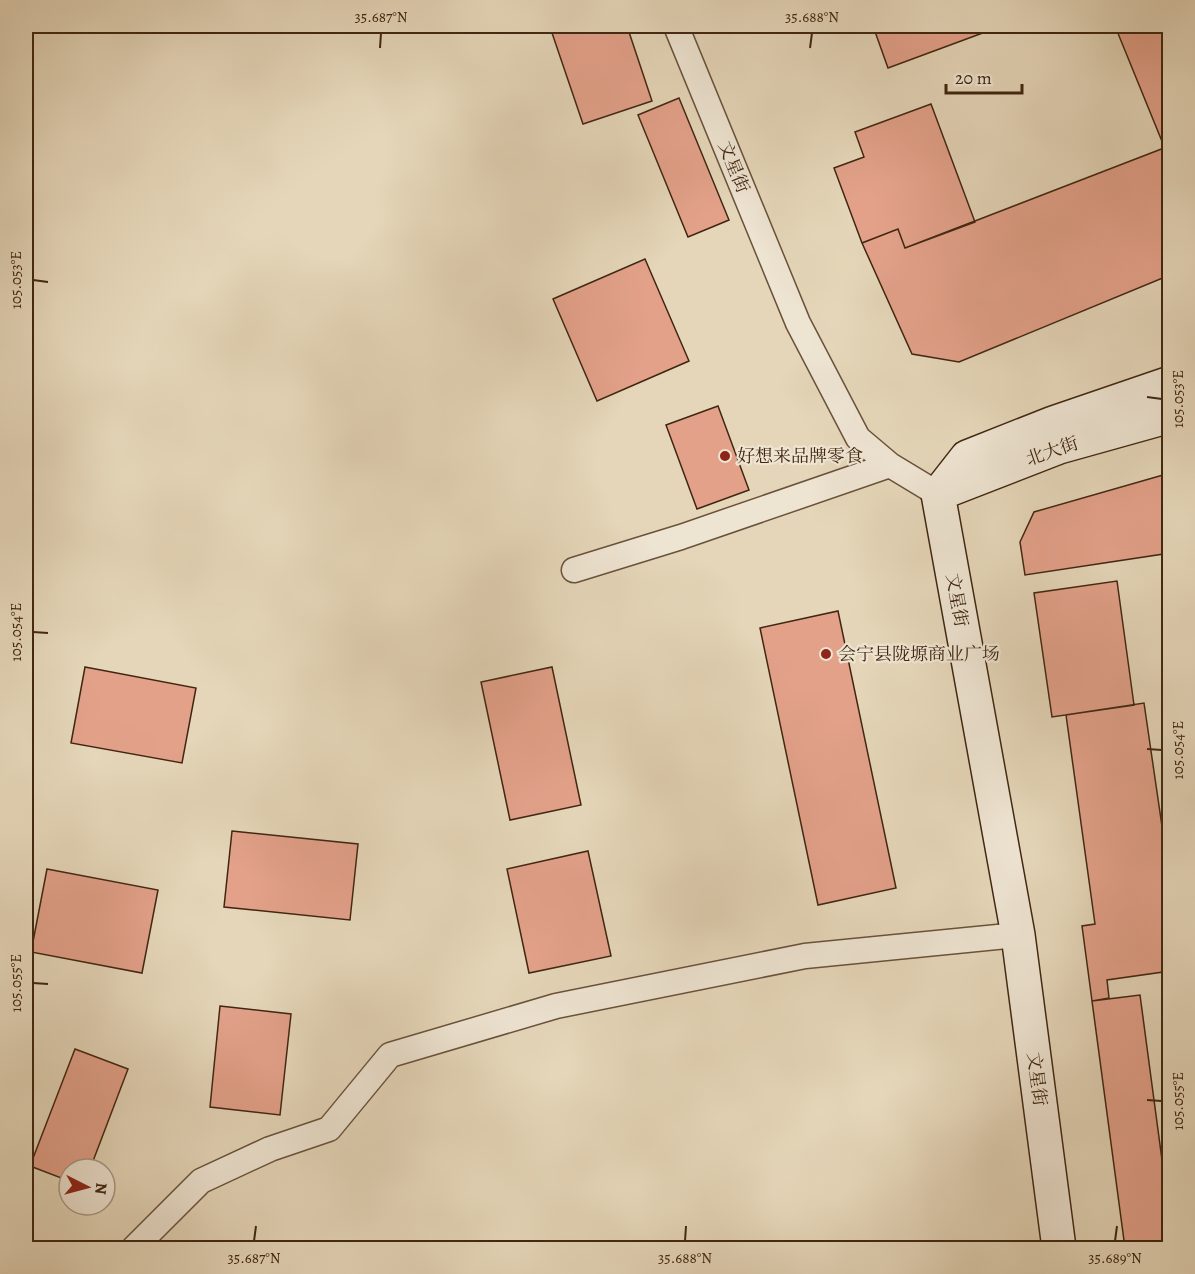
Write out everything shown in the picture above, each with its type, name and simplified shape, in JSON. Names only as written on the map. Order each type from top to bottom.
[{"type":"main road","points":[[938,494],[967,457],[1053,423],[1170,383]]},
{"type":"main road","name":"北大街","points":[[938,494],[1059,447],[1170,416]]},
{"type":"main road","name":"文星街","points":[[938,494],[1018,935],[1059,1248]]},
{"type":"street","name":"文星街","points":[[676,26],[798,323],[858,438],[890,465],[938,494]]},
{"type":"street","points":[[574,570],[681,537],[890,465]]},
{"type":"street","points":[[134,1248],[201,1181],[270,1149],[329,1129],[390,1055],[556,1006],[805,956],[1018,935]]},
{"type":"building","points":[[563,26],[627,26],[652,101],[583,124],[551,30]]},
{"type":"building","points":[[873,26],[986,26],[988,31],[888,68]]},
{"type":"building","points":[[1115,26],[1164,26],[1170,38],[1170,161]]},
{"type":"building","points":[[679,98],[729,220],[688,237],[638,115]]},
{"type":"building","points":[[931,104],[975,222],[905,248],[898,229],[862,243],[834,168],[864,157],[855,132]]},
{"type":"building","points":[[1164,148],[1170,161],[1170,275],[959,362],[912,354],[862,243],[898,229],[905,248]]},
{"type":"building","points":[[645,259],[689,361],[597,401],[553,299]]},
{"type":"building","points":[[718,406],[749,490],[697,509],[666,425]]},
{"type":"building","points":[[1170,473],[1170,553],[1025,575],[1020,542],[1034,512]]},
{"type":"building","points":[[1117,581],[1134,705],[1052,717],[1034,593]]},
{"type":"building","points":[[838,611],[896,888],[818,905],[760,628]]},
{"type":"building","points":[[85,667],[196,688],[182,763],[71,743]]},
{"type":"building","points":[[552,667],[581,805],[510,820],[481,682]]},
{"type":"building","points":[[1144,703],[1170,881],[1170,971],[1107,980],[1109,998],[1092,1001],[1082,926],[1095,924],[1066,715]]},
{"type":"building","points":[[26,713],[33,714],[26,752]]},
{"type":"building","points":[[232,831],[358,844],[350,920],[224,907]]},
{"type":"building","points":[[588,851],[611,956],[529,973],[507,869]]},
{"type":"building","points":[[47,869],[158,890],[142,973],[31,952]]},
{"type":"building","points":[[1140,995],[1170,1220],[1170,1248],[1125,1248],[1092,1001]]},
{"type":"building","points":[[220,1006],[291,1014],[280,1115],[210,1107]]},
{"type":"building","points":[[75,1049],[128,1069],[95,1157],[57,1157],[57,1176],[30,1166]]},
{"type":"place","name":"好想来品牌零食","points":[[725,456]]},
{"type":"place","name":"会宁县陇塬商业广场","points":[[826,654]]}]
